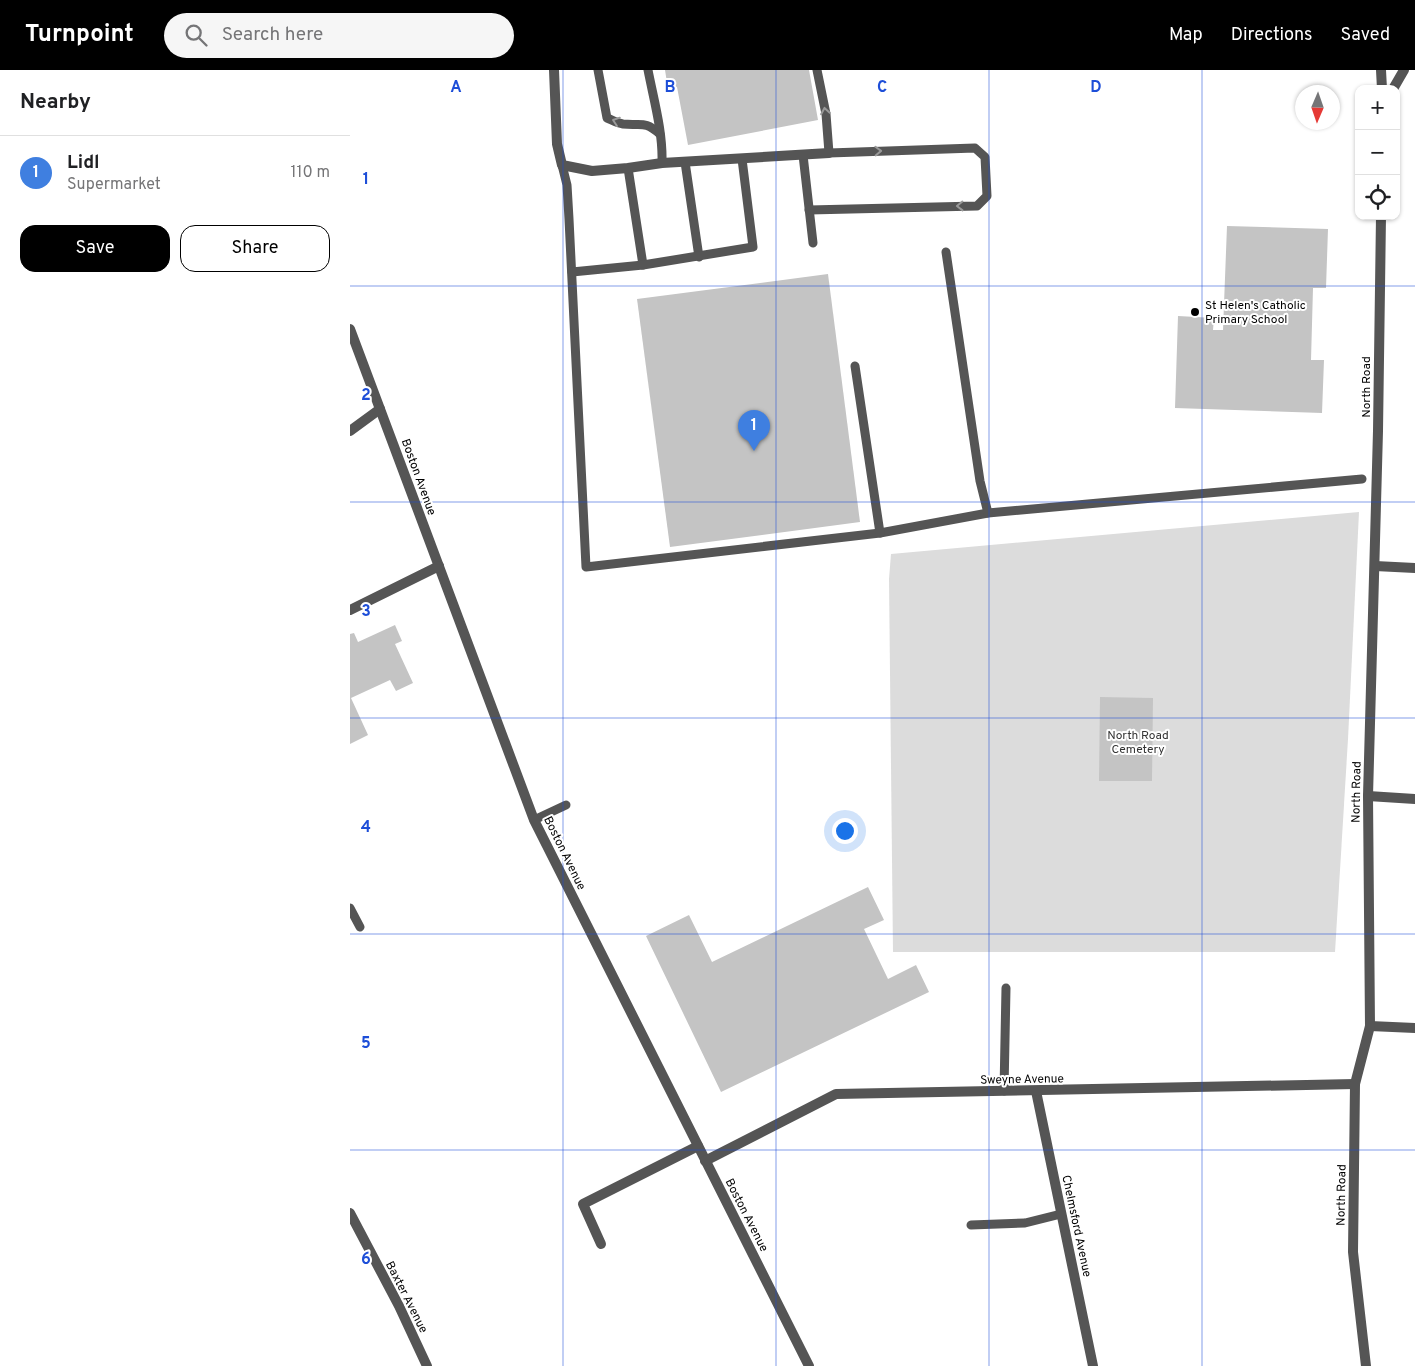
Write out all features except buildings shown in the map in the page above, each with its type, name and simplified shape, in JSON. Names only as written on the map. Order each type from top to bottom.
[{"type":"street","points":[[554,70],[557,144],[562,164],[592,171],[662,163],[829,153]]},
{"type":"street","points":[[1381,70],[1382,85]]},
{"type":"street","points":[[1395,85],[1404,70]]},
{"type":"street","name":"North Road","points":[[1366,1366],[1353,1252],[1356,1084],[1370,1026],[1368,796],[1378,431],[1380,220]]},
{"type":"street","name":"Boston Avenue","points":[[350,328],[534,820],[809,1366]]},
{"type":"street","points":[[350,431],[380,409]]},
{"type":"street","points":[[350,610],[439,566]]},
{"type":"street","points":[[1374,566],[1415,568]]},
{"type":"street","points":[[1368,796],[1415,799]]},
{"type":"street","points":[[1370,1026],[1415,1028]]},
{"type":"street","name":"Sweyne Avenue","points":[[706,1161],[836,1094],[1356,1084]]},
{"type":"street","name":"Chelmsford Avenue","points":[[1036,1091],[1093,1366]]},
{"type":"street","points":[[601,1244],[582,1204],[698,1146]]},
{"type":"street","name":"Baxter Avenue","points":[[350,1213],[399,1306],[427,1366]]},
{"type":"lane","points":[[598,70],[607,118],[620,124],[651,126],[660,134]]},
{"type":"lane","points":[[648,70],[660,134],[662,163]]},
{"type":"lane","points":[[809,210],[977,206],[987,196],[985,157],[975,148],[829,153],[826,114],[817,70]]},
{"type":"lane","points":[[803,155],[813,243]]},
{"type":"lane","points":[[572,272],[643,264],[753,247],[742,159]]},
{"type":"lane","points":[[685,162],[699,256]]},
{"type":"lane","points":[[562,164],[567,185],[586,567],[880,533],[988,513],[1362,479]]},
{"type":"lane","points":[[628,168],[643,264]]},
{"type":"lane","points":[[946,252],[980,481],[988,513]]},
{"type":"lane","points":[[855,366],[880,533]]},
{"type":"lane","points":[[534,820],[566,805]]},
{"type":"lane","points":[[350,908],[360,928]]},
{"type":"lane","points":[[1004,1092],[1006,988]]},
{"type":"lane","points":[[971,1225],[1025,1223],[1061,1214]]},
{"type":"green space","name":"North Road Cemetery","points":[[1359,512],[1335,952],[893,952],[889,579],[891,554]]},
{"type":"place","name":"St Helen's Catholic Primary School","points":[[1195,312]]},
{"type":"place","name":"Lidl","points":[[754,451]]}]
